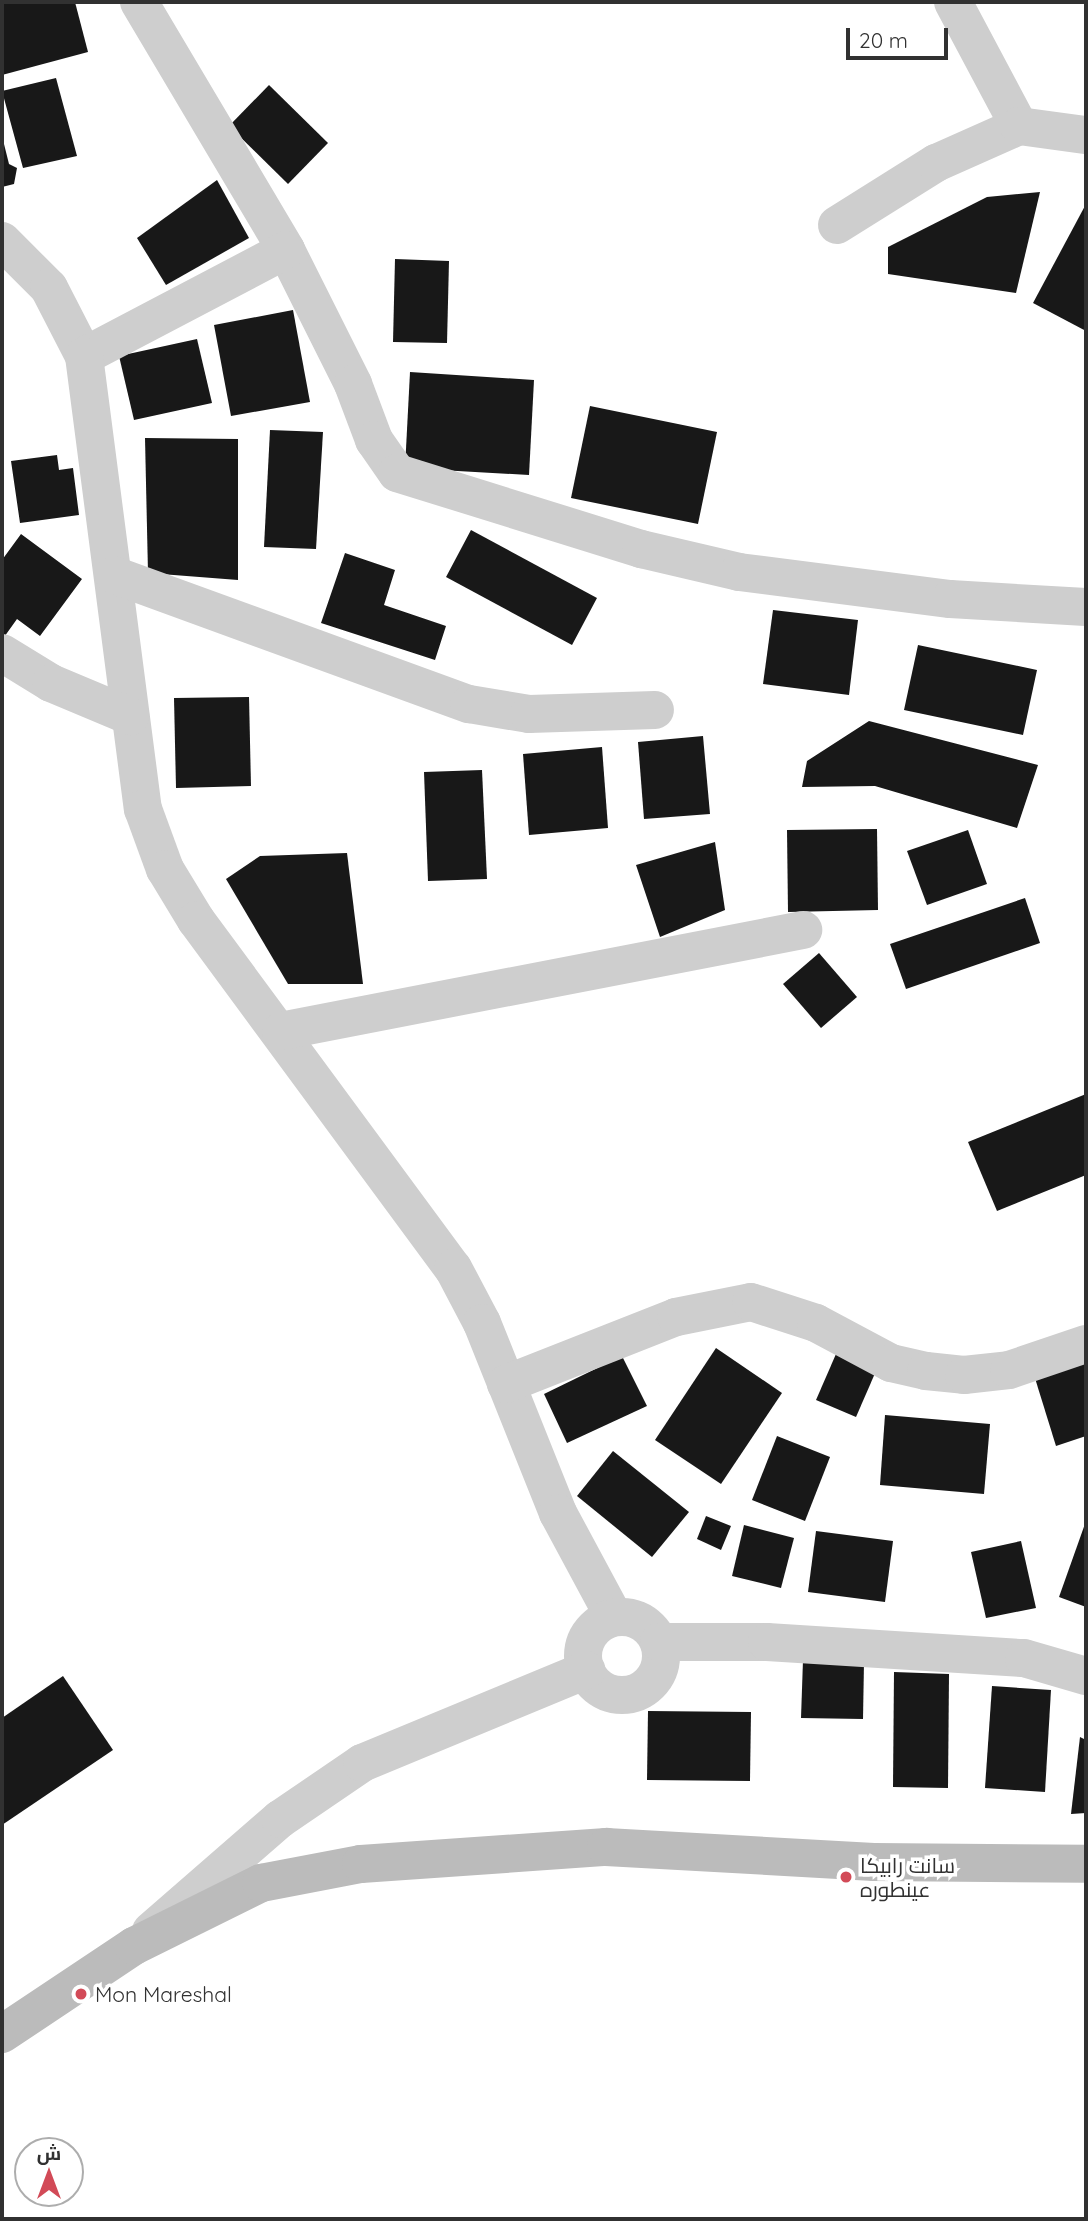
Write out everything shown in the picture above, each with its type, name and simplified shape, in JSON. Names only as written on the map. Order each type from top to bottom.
[{"type":"main road","points":[[3,2032],[134,1946],[261,1883],[361,1864],[606,1847],[874,1862],[1086,1864]]},
{"type":"street","points":[[139,2],[286,250],[353,384],[374,440],[397,473],[411,481],[641,549],[739,572],[950,599],[1086,607]]},
{"type":"street","points":[[953,2],[1019,126]]},
{"type":"street","points":[[837,225],[936,163],[1019,126],[1086,135]]},
{"type":"street","points":[[2,241],[49,288],[83,356],[143,809],[165,869],[196,920],[281,1031],[453,1268],[482,1322],[558,1513],[614,1617]]},
{"type":"street","points":[[83,356],[286,250]]},
{"type":"street","points":[[114,575],[469,705],[529,714],[654,710]]},
{"type":"street","points":[[2,653],[51,683],[130,716]]},
{"type":"street","points":[[281,1031],[803,930]]},
{"type":"street","points":[[506,1384],[676,1317],[751,1302],[816,1323],[891,1363],[926,1371],[964,1375],[1009,1370],[1086,1344]]},
{"type":"street","points":[[614,1617],[642,1622],[659,1642],[660,1668],[643,1690],[616,1695],[593,1682],[586,1670],[583,1657],[592,1631],[614,1617]]},
{"type":"street","points":[[659,1642],[767,1642],[1024,1658],[1086,1676]]},
{"type":"street","points":[[134,1946],[280,1819],[362,1763],[586,1670]]},
{"type":"building","points":[[2,2],[75,2],[88,52],[2,75]]},
{"type":"building","points":[[56,78],[77,156],[23,168],[2,91]]},
{"type":"building","points":[[269,85],[328,143],[288,184],[229,126]]},
{"type":"building","points":[[2,136],[9,164],[17,168],[14,184],[2,187]]},
{"type":"building","points":[[217,180],[249,238],[166,285],[137,238]]},
{"type":"building","points":[[1040,192],[1016,293],[888,274],[888,247],[987,197]]},
{"type":"building","points":[[1086,204],[1086,331],[1033,303]]},
{"type":"building","points":[[395,259],[449,261],[447,343],[393,342]]},
{"type":"building","points":[[293,310],[310,402],[231,416],[214,325]]},
{"type":"building","points":[[197,339],[212,403],[134,420],[119,356]]},
{"type":"building","points":[[410,372],[534,380],[529,475],[405,468]]},
{"type":"building","points":[[590,406],[717,432],[698,524],[571,498]]},
{"type":"building","points":[[270,430],[323,432],[316,549],[264,547]]},
{"type":"building","points":[[145,438],[238,439],[238,580],[148,573]]},
{"type":"building","points":[[57,455],[59,470],[73,468],[79,515],[20,523],[11,461]]},
{"type":"building","points":[[471,530],[597,598],[572,645],[446,577]]},
{"type":"building","points":[[21,534],[82,579],[40,636],[17,619],[2,640],[2,560]]},
{"type":"building","points":[[345,553],[395,570],[384,605],[446,626],[435,660],[321,623]]},
{"type":"building","points":[[773,610],[858,620],[849,695],[763,684]]},
{"type":"building","points":[[918,645],[1037,670],[1023,735],[904,710]]},
{"type":"building","points":[[249,697],[251,786],[176,788],[174,698]]},
{"type":"building","points":[[869,721],[1038,765],[1017,828],[875,786],[802,787],[807,761]]},
{"type":"building","points":[[703,736],[710,814],[644,819],[638,742]]},
{"type":"building","points":[[602,747],[608,828],[529,835],[523,754]]},
{"type":"building","points":[[482,770],[487,879],[428,881],[424,772]]},
{"type":"building","points":[[877,829],[878,910],[788,912],[787,830]]},
{"type":"building","points":[[968,830],[987,884],[927,905],[907,851]]},
{"type":"building","points":[[715,842],[725,910],[660,937],[636,865]]},
{"type":"building","points":[[347,853],[363,984],[288,984],[226,879],[260,856]]},
{"type":"building","points":[[1025,898],[1040,943],[906,989],[890,944]]},
{"type":"building","points":[[819,953],[857,997],[821,1028],[783,984]]},
{"type":"building","points":[[1086,1094],[1086,1175],[997,1211],[968,1142]]},
{"type":"building","points":[[716,1348],[782,1393],[721,1484],[655,1440]]},
{"type":"building","points":[[836,1354],[876,1371],[856,1417],[816,1400]]},
{"type":"building","points":[[622,1356],[647,1406],[567,1443],[544,1394]]},
{"type":"building","points":[[1086,1359],[1086,1436],[1056,1446],[1034,1375]]},
{"type":"building","points":[[885,1415],[990,1424],[984,1494],[880,1485]]},
{"type":"building","points":[[777,1436],[830,1457],[805,1521],[752,1500]]},
{"type":"building","points":[[613,1451],[689,1512],[652,1557],[577,1496]]},
{"type":"building","points":[[706,1516],[731,1526],[721,1550],[697,1539]]},
{"type":"building","points":[[1086,1521],[1086,1607],[1059,1597]]},
{"type":"building","points":[[744,1525],[794,1538],[781,1588],[732,1576]]},
{"type":"building","points":[[816,1531],[893,1541],[885,1602],[808,1592]]},
{"type":"building","points":[[1021,1541],[1036,1608],[986,1618],[971,1552]]},
{"type":"building","points":[[803,1660],[864,1662],[863,1719],[801,1718]]},
{"type":"building","points":[[894,1672],[949,1674],[948,1788],[893,1787]]},
{"type":"building","points":[[63,1676],[113,1750],[2,1825],[2,1718]]},
{"type":"building","points":[[992,1686],[1051,1690],[1045,1792],[985,1788]]},
{"type":"building","points":[[648,1711],[751,1712],[750,1781],[647,1780]]},
{"type":"building","points":[[1080,1737],[1086,1740],[1086,1813],[1071,1814]]},
{"type":"place","name":"سانت رابيكا عينطوره","points":[[846,1877]]},
{"type":"place","name":"Mon Mareshal","points":[[81,1994]]}]
